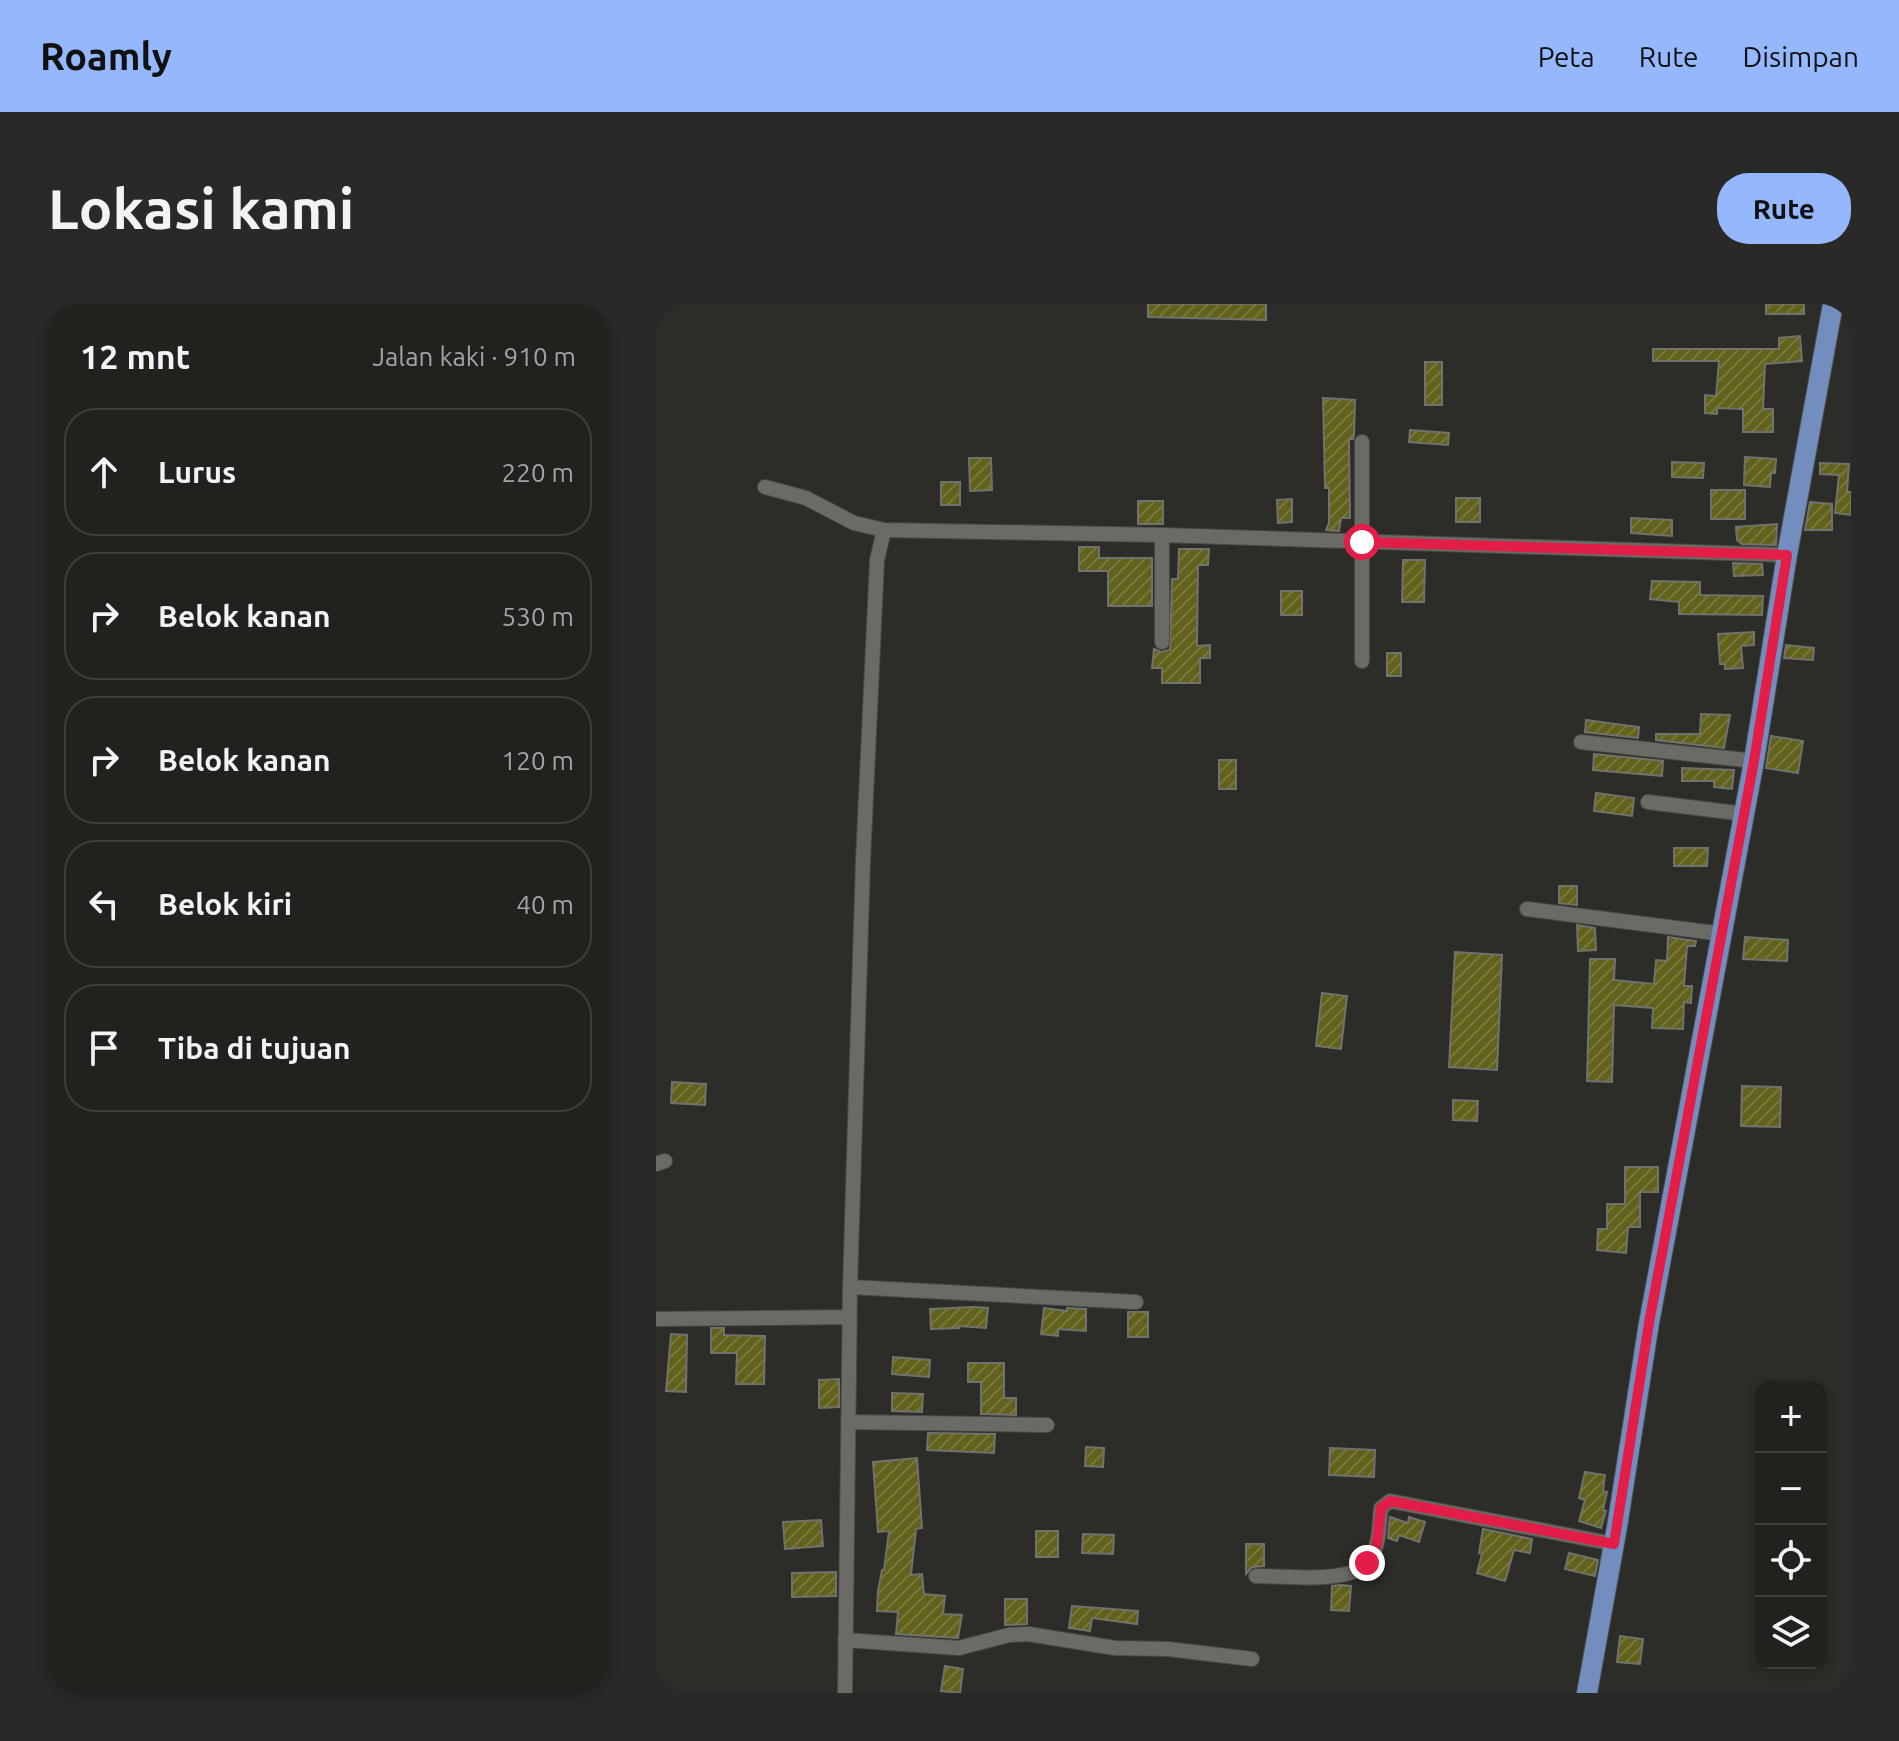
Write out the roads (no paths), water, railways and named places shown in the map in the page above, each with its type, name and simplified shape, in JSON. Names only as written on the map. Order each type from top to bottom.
[{"type":"main road","points":[[1587,1693],[1649,1323],[1745,814],[1787,555],[1833,304]]},
{"type":"street","points":[[1362,442],[1362,661]]},
{"type":"street","points":[[765,487],[806,498],[854,523],[884,530],[1162,535],[1787,555]]},
{"type":"street","points":[[845,1693],[849,1317],[865,829],[877,560],[884,530]]},
{"type":"street","points":[[1162,535],[1162,642]]},
{"type":"street","points":[[1581,742],[1754,761]]},
{"type":"street","points":[[1648,802],[1745,814]]},
{"type":"street","points":[[1527,909],[1723,934]]},
{"type":"street","points":[[850,1287],[1136,1302]]},
{"type":"street","points":[[657,1317],[849,1317]]},
{"type":"street","points":[[848,1422],[1047,1425]]},
{"type":"street","points":[[1256,1576],[1339,1576],[1355,1573],[1367,1563],[1377,1544],[1381,1508],[1390,1501],[1614,1544]]},
{"type":"street","points":[[845,1640],[959,1648],[1009,1635],[1028,1634],[1101,1646],[1168,1649],[1252,1659]]}]
